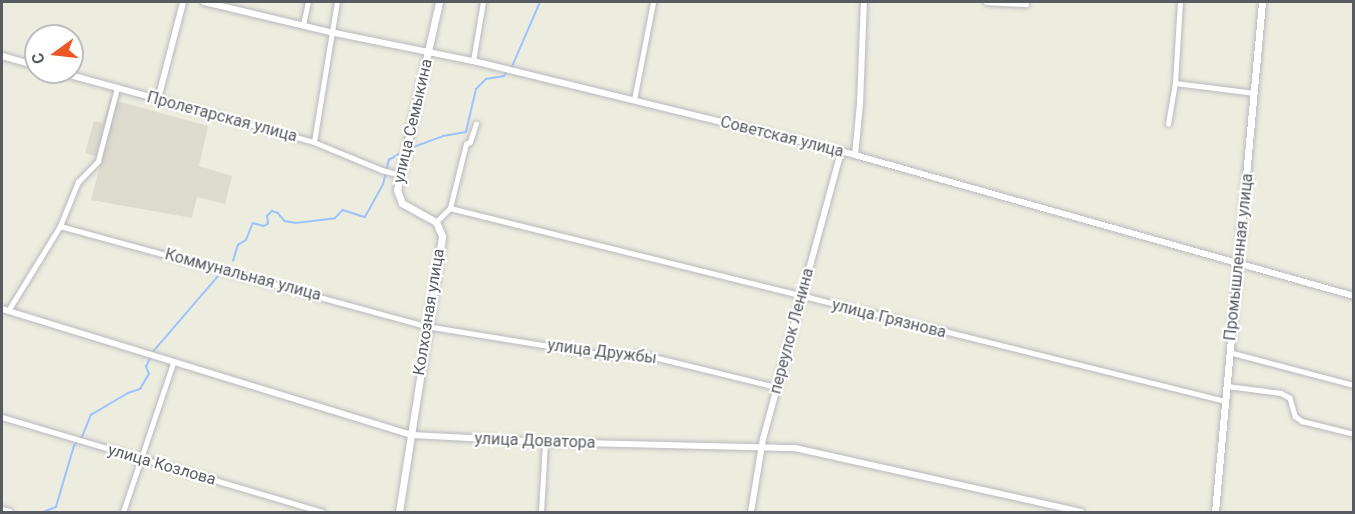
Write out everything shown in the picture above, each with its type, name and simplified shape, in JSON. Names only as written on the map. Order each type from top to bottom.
[{"type":"main road","name":"улица Семыкина","points":[[436,222],[402,203],[397,190],[439,2]]},
{"type":"main road","name":"Промышленная улица","points":[[1215,513],[1262,2]]},
{"type":"main road","name":"Колхозная улица","points":[[399,513],[426,326],[442,236],[436,222]]},
{"type":"street","points":[[158,99],[183,2]]},
{"type":"street","name":"Советская улица","points":[[204,2],[330,32],[503,68],[855,155],[1353,296]]},
{"type":"street","points":[[303,25],[308,2]]},
{"type":"street","points":[[315,142],[330,32],[337,2]]},
{"type":"street","points":[[473,61],[483,2]]},
{"type":"street","points":[[634,100],[653,2]]},
{"type":"street","points":[[855,155],[860,105],[864,2]]},
{"type":"street","points":[[986,2],[1026,4]]},
{"type":"street","points":[[1168,124],[1175,83],[1180,2]]},
{"type":"street","points":[[2,56],[24,62]]},
{"type":"street","name":"Пролетарская улица","points":[[84,79],[315,142],[382,170],[401,175]]},
{"type":"street","points":[[1175,83],[1254,93]]},
{"type":"street","points":[[5,310],[60,226],[78,182],[98,161],[117,88]]},
{"type":"street","points":[[436,222],[450,208],[466,144],[470,142],[476,124]]},
{"type":"street","name":"переулок Ленина","points":[[751,513],[777,387],[841,152]]},
{"type":"street","name":"улица Грязнова","points":[[450,208],[1225,401]]},
{"type":"street","name":"Коммунальная улица","points":[[60,226],[426,326]]},
{"type":"street","name":"улица Доватора","points":[[5,310],[412,435],[545,442],[795,448],[1081,513]]},
{"type":"street","name":"улица Дружбы","points":[[426,326],[611,356],[642,354],[777,387]]},
{"type":"street","points":[[1229,352],[1353,384]]},
{"type":"street","points":[[123,513],[173,363]]},
{"type":"street","points":[[1227,386],[1281,393],[1290,398],[1295,416],[1302,421],[1353,434]]},
{"type":"street","name":"улица Козлова","points":[[2,417],[322,513]]},
{"type":"street","points":[[541,513],[545,442]]},
{"type":"street","points":[[2,510],[10,513]]},
{"type":"shaded area","points":[[110,99],[208,126],[199,166],[232,176],[225,204],[197,197],[192,218],[91,200],[102,158],[85,153],[94,121],[103,123]]},
{"type":"waterway","points":[[511,69],[540,2]]},
{"type":"waterway","points":[[408,149],[443,136],[466,132],[476,89],[486,79],[504,76],[507,72]]},
{"type":"waterway","points":[[233,261],[238,245],[246,240],[253,223],[264,226],[268,224],[267,216],[272,211],[278,213],[285,221],[296,223],[335,218],[343,210],[365,217],[383,185],[389,160],[401,153]]},
{"type":"waterway","points":[[152,353],[219,275]]},
{"type":"waterway","points":[[43,512],[56,507],[74,446],[82,437],[91,415],[128,393],[140,389],[149,374],[146,367],[150,358]]}]
